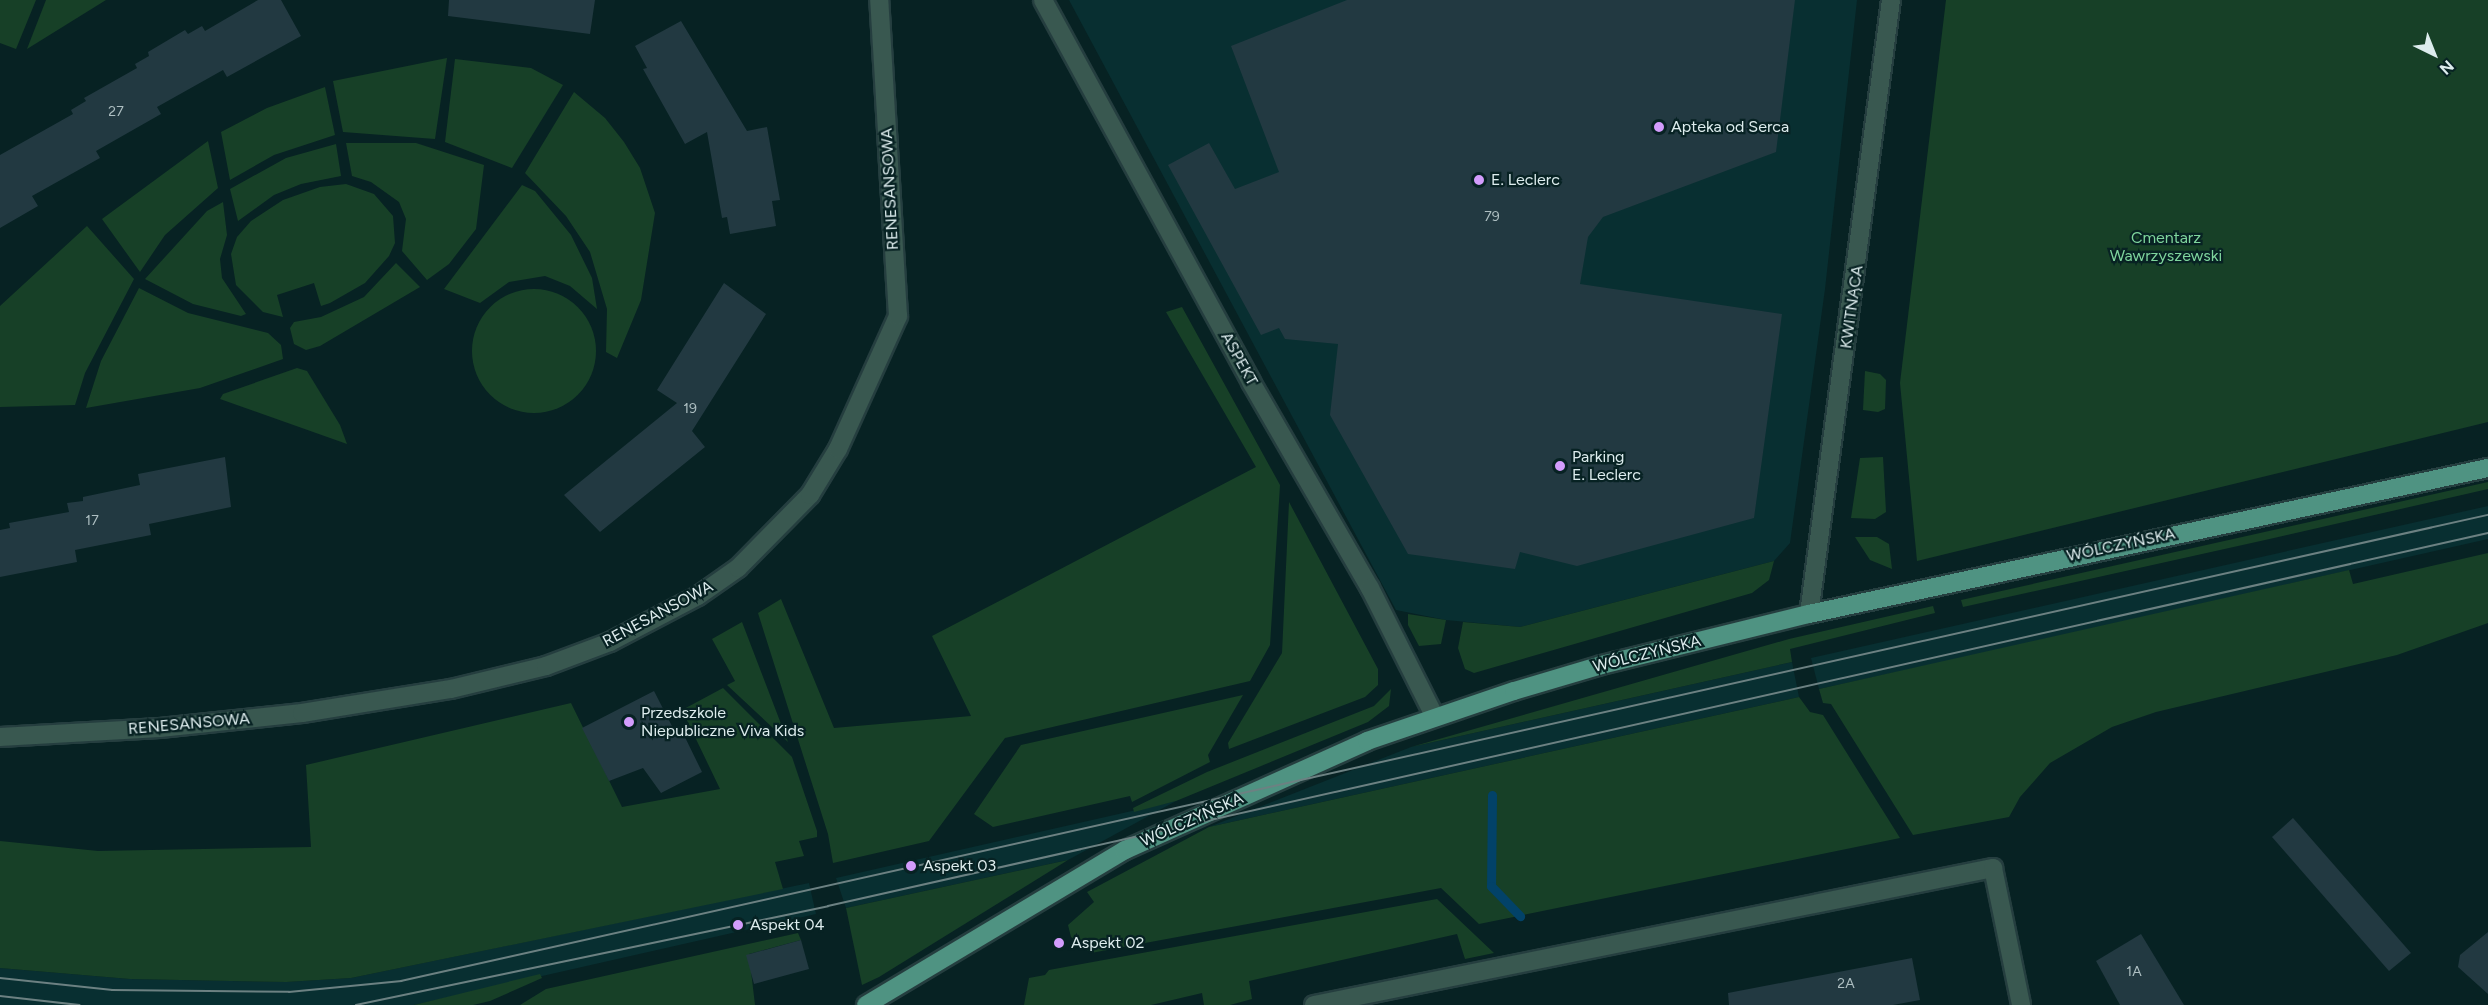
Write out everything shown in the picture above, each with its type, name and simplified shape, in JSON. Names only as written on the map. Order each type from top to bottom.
[{"type":"main road","name":"WÓLCZYŃSKA","points":[[866,1005],[1125,850],[1367,741],[1435,717],[1601,665],[1809,614],[2488,468]]},
{"type":"street","name":"RENESANSOWA","points":[[0,737],[160,728],[302,713],[451,689],[546,666],[610,642],[698,596],[738,568],[810,495],[838,449],[898,316],[879,0]]},
{"type":"street","name":"ASPEKT","points":[[1043,0],[1251,382],[1370,588],[1435,717]]},
{"type":"street","name":"KWITNĄCA","points":[[1809,614],[1891,0]]},
{"type":"street","points":[[1314,1005],[1993,868],[2021,1005]]},
{"type":"shaded area","points":[[1069,0],[1857,0],[1825,289],[1790,543],[1774,561],[1520,627],[1446,620],[1396,610]]},
{"type":"shaded area","points":[[2488,506],[2488,539],[1943,662],[1819,689],[1811,658]]},
{"type":"shaded area","points":[[1792,662],[1799,697],[1209,827],[1411,747]]},
{"type":"shaded area","points":[[1176,801],[1068,860],[846,908],[836,878]]},
{"type":"shaded area","points":[[809,883],[816,914],[414,1005],[0,1005],[0,968],[130,979],[286,982],[351,978]]},
{"type":"green space","points":[[0,0],[36,0],[16,49],[0,43]]},
{"type":"green space","points":[[46,0],[106,0],[27,49]]},
{"type":"green space","name":"Cmentarz Wawrzyszewski","points":[[1946,0],[2488,0],[2488,422],[1917,561],[1900,383]]},
{"type":"green space","points":[[447,58],[435,139],[343,132],[333,81]]},
{"type":"green space","points":[[455,59],[531,68],[563,85],[512,168],[445,142]]},
{"type":"green space","points":[[325,87],[335,135],[274,155],[230,180],[221,132],[267,108]]},
{"type":"green space","points":[[574,92],[605,118],[624,142],[640,168],[655,213],[641,300],[617,358],[606,352],[607,309],[590,252],[566,216],[525,173]]},
{"type":"green space","points":[[208,141],[218,188],[165,235],[140,272],[102,219]]},
{"type":"green space","points":[[346,143],[416,143],[484,165],[476,229],[449,264],[427,280],[402,251],[406,219],[399,202],[371,182],[352,176]]},
{"type":"green space","points":[[336,144],[341,176],[301,184],[274,195],[238,221],[230,189],[286,158]]},
{"type":"green space","points":[[346,184],[374,194],[393,216],[395,243],[389,256],[365,283],[330,303],[321,306],[314,283],[277,295],[283,317],[263,312],[236,285],[231,254],[237,237],[251,221],[283,200],[320,187]]},
{"type":"green space","points":[[522,185],[535,191],[571,235],[592,278],[597,309],[570,286],[545,276],[509,282],[480,303],[444,289]]},
{"type":"green space","points":[[223,202],[227,235],[220,259],[222,278],[246,314],[241,316],[193,304],[145,279],[207,211]]},
{"type":"green space","points":[[87,226],[134,279],[85,373],[75,405],[0,407],[0,306]]},
{"type":"green space","points":[[396,263],[420,287],[320,346],[306,350],[294,344],[290,328],[294,322],[321,317],[364,297]]},
{"type":"green space","points":[[139,288],[188,313],[268,333],[281,345],[283,359],[200,388],[86,408],[101,361]]},
{"type":"green space","points":[[534,289],[558,293],[578,307],[592,327],[596,351],[592,375],[578,395],[558,409],[534,413],[510,409],[490,395],[476,375],[472,351],[476,327],[490,307],[510,293]]},
{"type":"green space","points":[[1182,307],[1280,485],[1270,645],[1250,681],[1005,738],[929,841],[833,863],[828,834],[758,613],[781,599],[834,728],[971,716],[932,636],[1256,467],[1166,312]]},
{"type":"green space","points":[[297,368],[307,371],[340,425],[347,444],[220,399],[223,394]]},
{"type":"green space","points":[[1865,371],[1880,374],[1886,380],[1885,409],[1878,412],[1863,410]]},
{"type":"green space","points":[[1883,457],[1886,512],[1875,519],[1851,518],[1860,458]]},
{"type":"green space","points":[[2488,482],[2488,489],[2274,538],[1963,607],[1961,600]]},
{"type":"green space","points":[[1289,502],[1378,669],[1378,685],[1365,697],[1229,749],[1228,743],[1282,653]]},
{"type":"green space","points":[[1855,537],[1877,537],[1889,544],[1892,569],[1870,560]]},
{"type":"green space","points":[[2488,553],[2488,623],[2397,655],[2156,712],[2112,727],[2050,763],[2020,797],[2009,817],[1913,835],[1831,704],[1823,703],[1819,689],[2349,570],[2353,584]]},
{"type":"green space","points":[[1774,561],[1769,580],[1752,593],[1474,673],[1465,669],[1458,648],[1463,622],[1520,627]]},
{"type":"green space","points":[[1933,606],[1935,613],[1790,649],[1792,662],[1411,747],[1789,639]]},
{"type":"green space","points":[[1408,614],[1446,620],[1441,644],[1419,646],[1408,625]]},
{"type":"green space","points":[[742,622],[788,742],[727,685],[735,681],[712,639]]},
{"type":"green space","points":[[723,688],[792,757],[817,831],[817,837],[799,841],[804,856],[775,862],[783,889],[351,978],[286,982],[130,979],[0,968],[0,841],[98,851],[311,847],[306,765],[571,703],[622,807],[720,789],[682,710]]},
{"type":"green space","points":[[1391,689],[1389,706],[1368,722],[1176,801],[1134,812],[1133,808],[1207,772],[1374,706]]},
{"type":"green space","points":[[1243,695],[1208,755],[1210,762],[1132,802],[1130,796],[993,827],[974,814],[1021,745]]},
{"type":"green space","points":[[1799,697],[1810,712],[1823,715],[1900,838],[1479,924],[1441,888],[1091,953],[1071,937],[1068,925],[1094,902],[1087,892],[1209,827]]},
{"type":"green space","points":[[1068,860],[879,977],[862,985],[846,908]]},
{"type":"green space","points":[[1437,899],[1494,953],[1465,959],[1457,934],[1249,981],[1252,999],[1230,1005],[1204,1005],[1202,993],[1151,1005],[1024,1005],[1029,978],[1045,975],[1049,970]]},
{"type":"green space","points":[[798,933],[801,940],[749,954],[755,1005],[520,1005],[546,989]]},
{"type":"green space","points":[[540,974],[542,978],[490,1001],[473,1005],[414,1005]]},
{"type":"building","points":[[258,0],[281,0],[301,36],[227,77],[223,70],[157,107],[161,114],[96,151],[100,158],[32,196],[38,206],[0,228],[0,155],[73,114],[71,110],[86,101],[84,98],[137,68],[135,64],[149,56],[148,52],[185,30],[188,34],[202,26],[205,31]]},
{"type":"building","points":[[449,0],[595,0],[590,34],[448,16]]},
{"type":"building","name":"E. Leclerc","points":[[1347,0],[1795,0],[1776,152],[1603,217],[1588,237],[1580,284],[1782,314],[1754,518],[1577,566],[1520,552],[1515,569],[1408,554],[1330,415],[1338,344],[1285,339],[1279,328],[1261,335],[1168,165],[1209,143],[1235,189],[1279,172],[1231,46]]},
{"type":"building","points":[[681,21],[747,131],[767,127],[780,200],[772,201],[776,226],[730,234],[727,217],[722,218],[707,132],[685,144],[643,69],[647,68],[635,46]]},
{"type":"building","points":[[724,283],[766,314],[692,431],[705,447],[600,532],[564,495],[677,403],[657,390]]},
{"type":"building","points":[[225,457],[231,507],[149,524],[151,535],[75,550],[77,562],[0,577],[0,530],[10,528],[9,523],[69,512],[67,503],[83,501],[83,497],[140,485],[138,474]]},
{"type":"building","points":[[654,691],[674,730],[680,727],[702,772],[661,793],[643,768],[609,781],[582,728]]},
{"type":"building","points":[[2293,818],[2411,953],[2389,971],[2272,837]]},
{"type":"building","points":[[2488,932],[2488,994],[2458,967],[2460,955]]},
{"type":"building","points":[[2141,934],[2184,1005],[2120,1005],[2096,961]]},
{"type":"building","points":[[801,940],[809,969],[754,984],[746,955]]},
{"type":"building","points":[[1912,958],[1920,1000],[1893,1005],[1729,1005],[1728,993]]},
{"type":"waterway","points":[[1492,795],[1491,886],[1520,916]]},
{"type":"tram line","points":[[0,978],[112,990],[289,992],[401,981],[2488,515]]},
{"type":"tram line","points":[[356,1005],[828,906],[2488,533]]},
{"type":"tram line","points":[[0,996],[79,1005]]},
{"type":"place","name":"Apteka od Serca","points":[[1659,127]]},
{"type":"place","name":"E. Leclerc","points":[[1479,180]]},
{"type":"place","name":"Parking E. Leclerc","points":[[1560,466]]},
{"type":"place","name":"Przedszkole Niepubliczne Viva Kids","points":[[629,722]]},
{"type":"place","name":"Aspekt 03","points":[[911,866]]},
{"type":"place","name":"Aspekt 04","points":[[738,925]]},
{"type":"place","name":"Aspekt 02","points":[[1059,943]]}]
